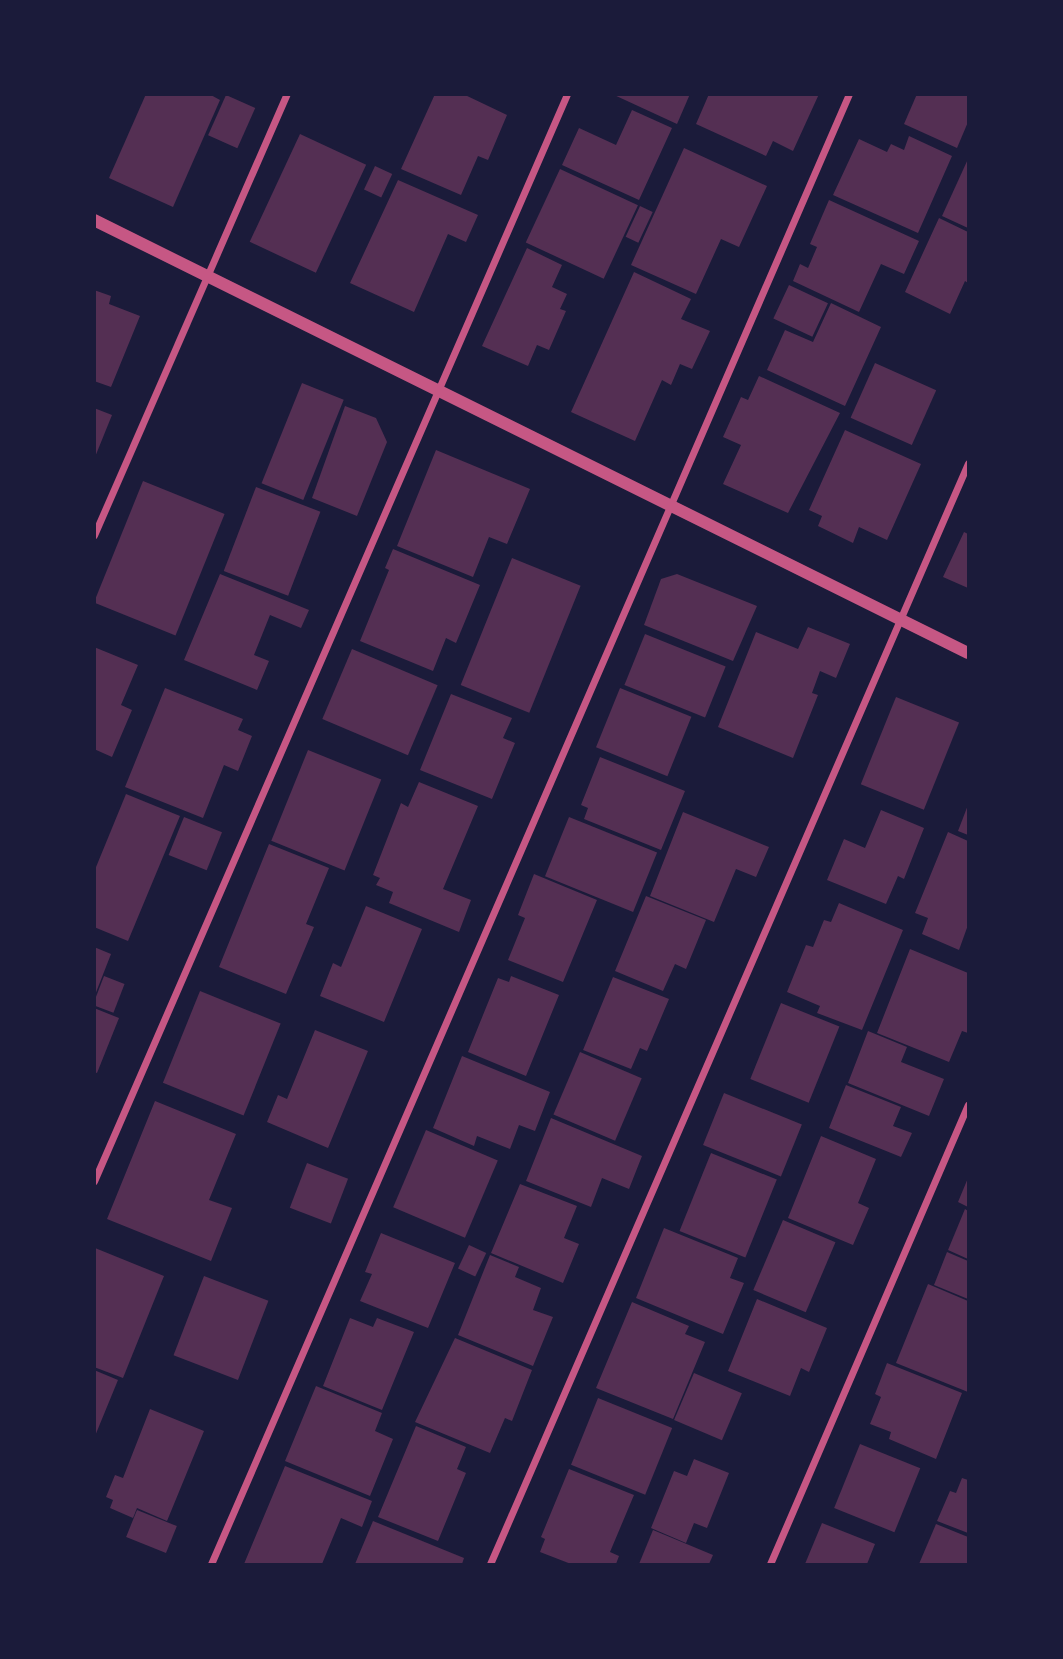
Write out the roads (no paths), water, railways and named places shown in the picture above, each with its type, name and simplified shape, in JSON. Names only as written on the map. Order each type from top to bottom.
[{"type":"street","points":[[94,535],[287,94]]},
{"type":"street","points":[[94,1181],[567,94]]},
{"type":"street","points":[[211,1564],[849,94]]},
{"type":"street","points":[[94,220],[968,653]]},
{"type":"street","points":[[489,1564],[968,463]]},
{"type":"street","points":[[770,1564],[968,1105]]}]
